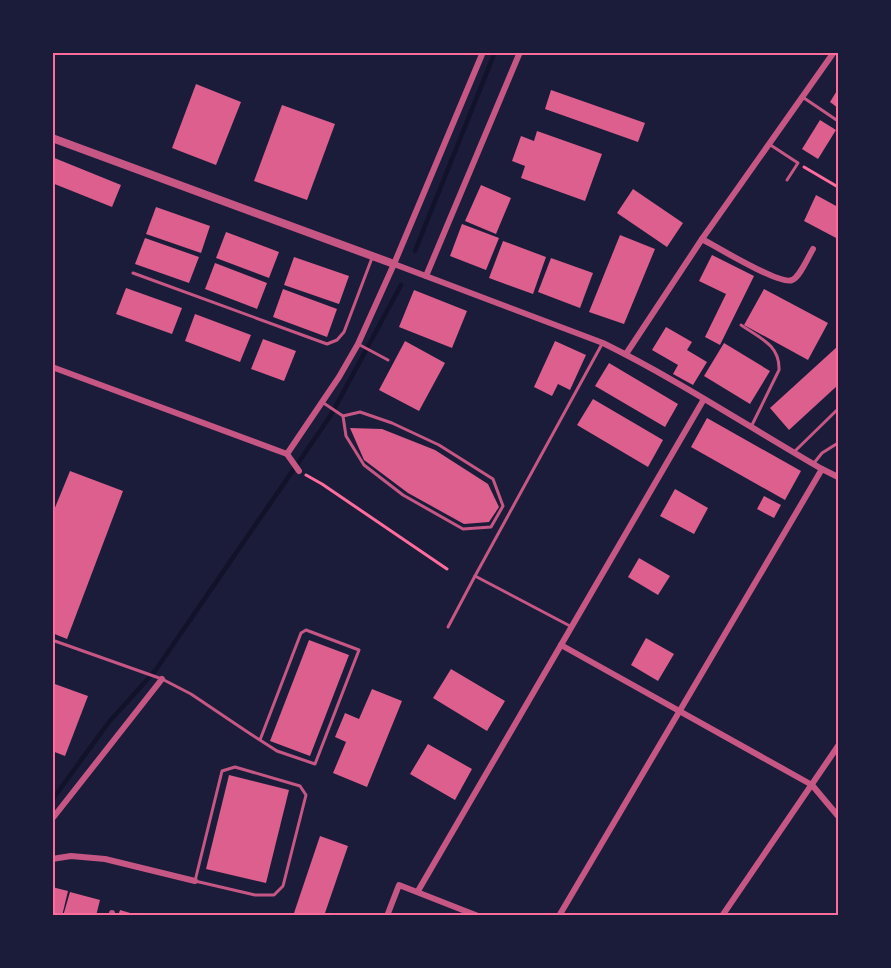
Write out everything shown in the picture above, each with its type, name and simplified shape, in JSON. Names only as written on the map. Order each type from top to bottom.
[{"type":"street","points":[[287,454],[358,344],[483,52]]},
{"type":"street","points":[[426,276],[520,52]]},
{"type":"street","points":[[626,354],[702,239],[834,52]]},
{"type":"street","points":[[52,138],[603,343],[626,354],[813,464],[838,475]]},
{"type":"street","points":[[702,239],[786,282],[794,280],[813,249]]},
{"type":"street","points":[[52,367],[287,454],[299,471]]},
{"type":"street","points":[[418,891],[704,399]]},
{"type":"street","points":[[559,915],[822,469]]},
{"type":"street","points":[[561,645],[812,785],[838,816]]},
{"type":"street","points":[[52,819],[162,679]]},
{"type":"street","points":[[722,915],[838,746]]},
{"type":"street","points":[[52,859],[71,856],[105,859],[195,880]]},
{"type":"street","points":[[387,915],[399,885],[478,915]]},
{"type":"lane","points":[[802,97],[838,121]]},
{"type":"lane","points":[[769,144],[798,163],[787,180]]},
{"type":"lane","points":[[133,273],[327,344],[337,340],[344,332],[373,256]]},
{"type":"lane","points":[[741,325],[775,351],[779,361],[779,370],[751,427]]},
{"type":"lane","points":[[448,627],[603,343]]},
{"type":"lane","points":[[358,344],[388,360]]},
{"type":"lane","points":[[322,402],[343,416],[360,412],[392,423],[439,445],[494,479],[503,506],[491,527],[463,529],[403,495],[364,465],[346,436],[343,416]]},
{"type":"lane","points":[[794,452],[838,409]]},
{"type":"lane","points":[[813,464],[822,453],[838,443]]},
{"type":"lane","points":[[475,576],[572,627]]},
{"type":"lane","points":[[52,640],[162,679],[191,694],[260,740],[277,751],[315,764],[359,650],[306,630],[301,633],[260,740]]},
{"type":"lane","points":[[236,767],[300,786],[306,795],[284,886],[274,895],[255,895],[195,880],[222,771],[236,767]]},
{"type":"path","points":[[798,163],[838,187]]},
{"type":"path","points":[[299,471],[322,484],[447,569]]},
{"type":"building","points":[[196,84],[241,102],[216,165],[172,148]]},
{"type":"building","points":[[838,89],[838,108],[830,102]]},
{"type":"building","points":[[551,90],[645,123],[638,142],[545,109]]},
{"type":"building","points":[[282,105],[335,124],[307,200],[254,181]]},
{"type":"building","points":[[820,120],[836,130],[818,159],[802,149]]},
{"type":"building","points":[[537,131],[602,154],[585,201],[521,178],[525,166],[512,161],[521,136],[534,141]]},
{"type":"building","points":[[52,157],[121,185],[112,207],[52,183]]},
{"type":"building","points":[[481,185],[511,198],[496,234],[465,221]]},
{"type":"building","points":[[633,189],[683,223],[667,247],[617,213]]},
{"type":"building","points":[[816,195],[838,207],[838,239],[804,221]]},
{"type":"building","points":[[156,207],[210,226],[201,253],[146,234]]},
{"type":"building","points":[[462,224],[499,238],[486,270],[450,256]]},
{"type":"building","points":[[226,232],[279,252],[269,278],[216,258]]},
{"type":"building","points":[[620,235],[655,249],[624,324],[589,312]]},
{"type":"building","points":[[145,238],[199,257],[189,283],[135,264]]},
{"type":"building","points":[[503,241],[546,257],[533,294],[489,278]]},
{"type":"building","points":[[712,255],[754,276],[720,345],[705,337],[726,294],[699,281]]},
{"type":"building","points":[[294,257],[349,276],[339,304],[284,285]]},
{"type":"building","points":[[551,258],[593,273],[580,308],[538,292]]},
{"type":"building","points":[[215,263],[267,283],[257,309],[205,289]]},
{"type":"building","points":[[126,288],[182,308],[172,334],[116,314]]},
{"type":"building","points":[[283,289],[337,309],[327,337],[273,317]]},
{"type":"building","points":[[764,289],[828,323],[808,360],[744,325]]},
{"type":"building","points":[[414,290],[467,311],[452,348],[399,327]]},
{"type":"building","points":[[195,314],[251,335],[240,362],[185,341]]},
{"type":"building","points":[[666,327],[692,342],[687,350],[707,362],[693,385],[673,374],[678,365],[652,350]]},
{"type":"building","points":[[263,339],[296,351],[284,381],[251,369]]},
{"type":"building","points":[[405,341],[445,363],[419,411],[379,390]]},
{"type":"building","points":[[555,341],[586,355],[570,390],[558,384],[552,396],[534,387]]},
{"type":"building","points":[[724,343],[770,371],[750,404],[704,376]]},
{"type":"building","points":[[838,346],[838,385],[789,430],[770,408]]},
{"type":"building","points":[[609,363],[678,404],[665,427],[595,386]]},
{"type":"building","points":[[593,399],[663,440],[648,467],[577,425]]},
{"type":"building","points":[[707,418],[801,471],[785,500],[691,447]]},
{"type":"building","points":[[350,428],[382,429],[435,450],[488,484],[499,507],[489,522],[464,524],[408,493],[364,460]]},
{"type":"building","points":[[70,471],[123,491],[67,639],[52,633],[52,515]]},
{"type":"building","points":[[675,489],[708,508],[694,534],[660,516]]},
{"type":"building","points":[[764,496],[781,505],[774,518],[757,509]]},
{"type":"building","points":[[639,558],[670,576],[658,595],[628,577]]},
{"type":"building","points":[[646,638],[674,654],[658,681],[631,665]]},
{"type":"building","points":[[309,640],[349,655],[310,756],[270,741]]},
{"type":"building","points":[[451,669],[505,701],[487,731],[433,698]]},
{"type":"building","points":[[52,683],[88,696],[65,756],[52,751]]},
{"type":"building","points":[[372,689],[402,701],[367,787],[333,773],[346,742],[335,737],[345,713],[359,719]]},
{"type":"building","points":[[428,744],[472,769],[455,800],[410,774]]},
{"type":"building","points":[[229,775],[289,790],[266,883],[206,869]]},
{"type":"building","points":[[320,836],[348,846],[324,916],[293,916]]},
{"type":"building","points":[[52,887],[68,891],[62,916],[52,916]]},
{"type":"building","points":[[70,892],[100,900],[96,916],[63,916]]},
{"type":"building","points":[[120,910],[137,915],[137,916],[118,916]]},
{"type":"waterway","points":[[415,251],[495,52]]},
{"type":"waterway","points":[[52,800],[109,722],[155,671],[331,415],[401,285]]}]
